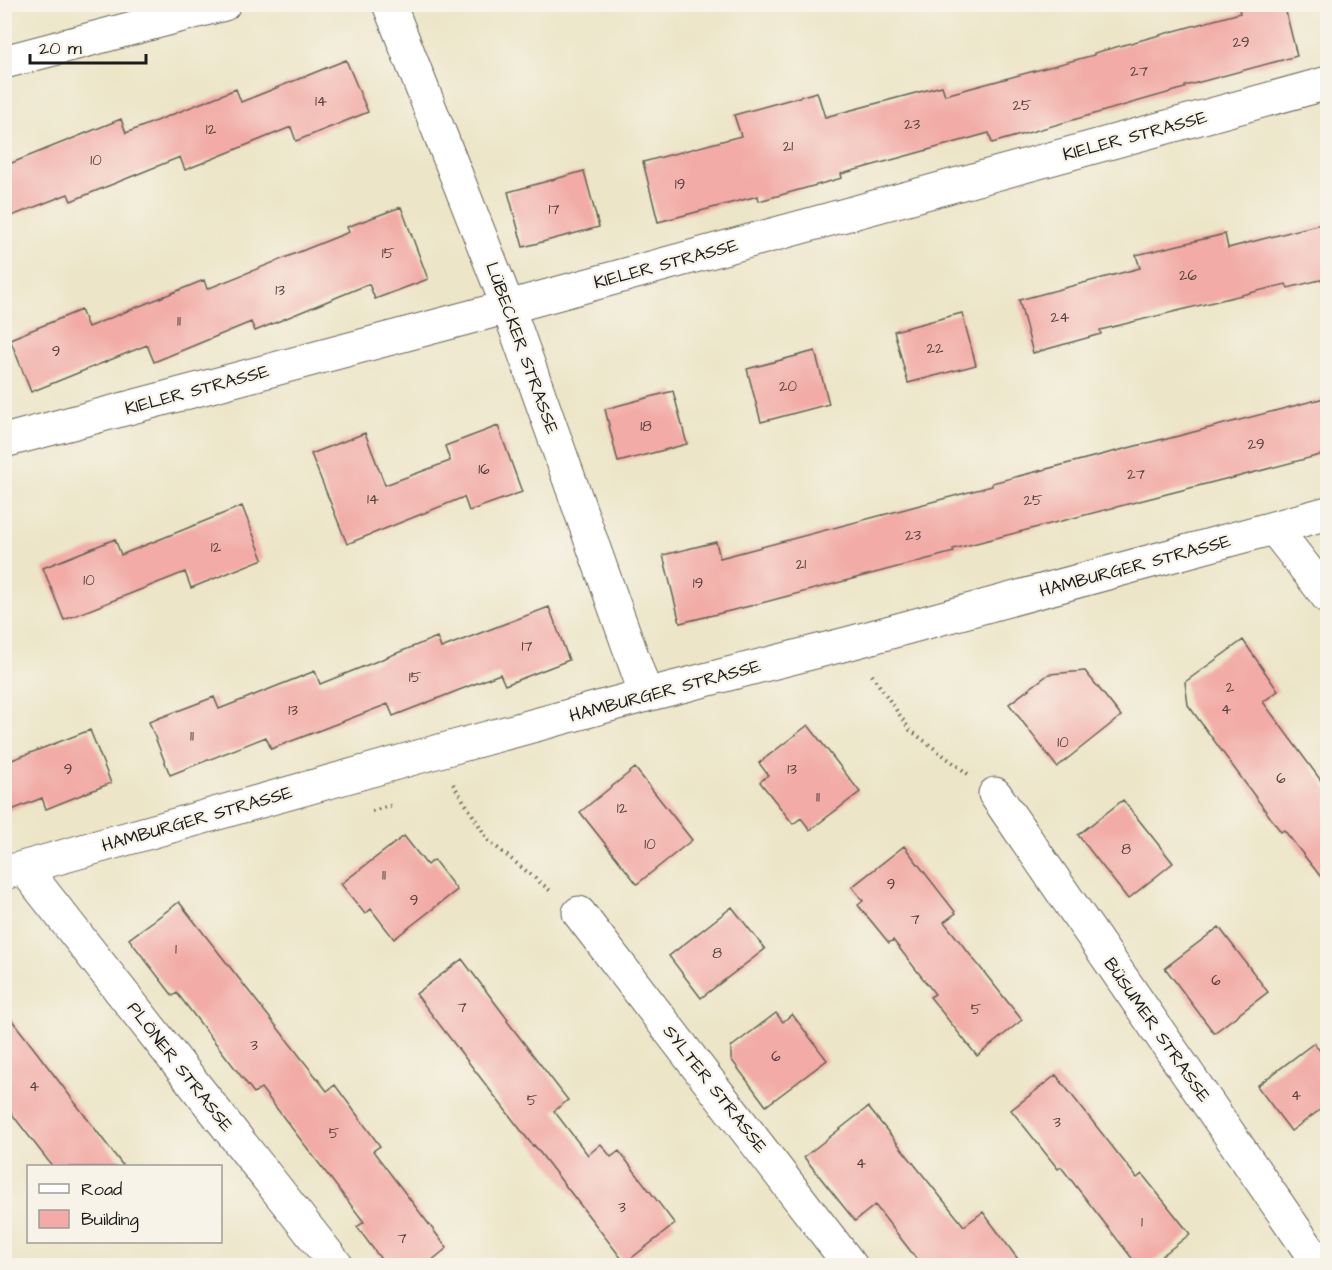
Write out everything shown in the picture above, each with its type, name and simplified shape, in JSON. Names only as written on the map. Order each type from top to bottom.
[{"type":"street","points":[[4,62],[224,4]]},
{"type":"street","name":"LÜBECKER STRASSE","points":[[389,4],[508,307],[646,695]]},
{"type":"street","name":"KIELER STRASSE","points":[[4,441],[508,307],[1328,83]]},
{"type":"street","name":"HAMBURGER STRASSE","points":[[14,870],[432,753],[850,643],[1328,513]]},
{"type":"street","points":[[1274,528],[1328,597]]},
{"type":"street","name":"BÜSUMER STRASSE","points":[[995,794],[1320,1266]]},
{"type":"street","name":"PLÖNER STRASSE","points":[[14,870],[336,1266]]},
{"type":"street","name":"SYLTER STRASSE","points":[[579,913],[851,1266]]},
{"type":"path","points":[[850,643],[910,730],[995,794]]},
{"type":"path","points":[[432,753],[489,842],[579,913]]},
{"type":"building","points":[[1238,4],[1284,4],[1297,56],[1185,86],[1185,88],[992,143],[989,133],[841,174],[842,178],[759,201],[758,196],[658,222],[643,162],[741,136],[734,115],[817,92],[825,117],[942,86],[945,95],[1240,13]]},
{"type":"building","points":[[346,60],[368,112],[296,141],[291,127],[185,170],[180,157],[71,201],[68,194],[4,219],[4,166],[121,119],[126,133],[236,89],[241,102]]},
{"type":"building","points":[[584,171],[599,227],[523,247],[508,192]]},
{"type":"building","points":[[401,207],[428,279],[375,299],[369,284],[255,331],[251,322],[154,362],[147,345],[31,392],[10,339],[81,310],[88,327],[204,280],[207,289],[349,232],[347,227]]},
{"type":"building","points":[[1328,222],[1328,278],[1288,288],[1286,284],[1100,330],[1101,334],[1033,353],[1019,300],[1140,268],[1136,255],[1225,234],[1228,248]]},
{"type":"building","points":[[962,313],[976,365],[908,383],[894,331]]},
{"type":"building","points":[[815,351],[829,404],[761,422],[747,369]]},
{"type":"building","points":[[673,391],[687,444],[618,462],[605,409]]},
{"type":"building","points":[[1328,397],[1328,453],[953,549],[954,552],[680,623],[663,555],[716,542],[720,558],[992,486],[992,483]]},
{"type":"building","points":[[498,426],[522,492],[469,511],[464,497],[347,544],[311,454],[365,433],[385,485],[450,461],[445,446]]},
{"type":"building","points":[[242,506],[263,559],[191,588],[185,572],[64,620],[43,568],[115,539],[121,555]]},
{"type":"building","points":[[549,607],[569,660],[505,685],[500,674],[393,716],[388,704],[271,749],[266,737],[170,775],[149,722],[214,697],[219,709],[315,671],[320,684],[437,637],[441,648]]},
{"type":"building","points":[[1243,640],[1278,691],[1263,702],[1328,790],[1328,886],[1284,830],[1281,832],[1188,705],[1185,682]]},
{"type":"building","points":[[1085,671],[1121,716],[1057,767],[1009,704],[1049,674]]},
{"type":"building","points":[[808,725],[860,792],[810,830],[801,818],[793,824],[760,782],[768,775],[759,763]]},
{"type":"building","points":[[90,730],[111,783],[46,809],[42,798],[4,813],[4,763]]},
{"type":"building","points":[[635,768],[692,840],[637,884],[580,812]]},
{"type":"building","points":[[1123,800],[1173,863],[1128,899],[1078,835]]},
{"type":"building","points":[[404,836],[427,865],[434,860],[457,890],[394,939],[371,909],[365,914],[341,884]]},
{"type":"building","points":[[904,846],[956,913],[944,922],[1022,1020],[977,1056],[930,997],[935,994],[893,940],[889,943],[858,905],[863,901],[852,887]]},
{"type":"building","points":[[179,902],[327,1091],[335,1085],[380,1146],[373,1151],[447,1248],[425,1266],[386,1266],[357,1227],[364,1222],[261,1088],[254,1093],[177,993],[173,996],[129,939]]},
{"type":"building","points":[[732,907],[765,949],[701,998],[669,956]]},
{"type":"building","points":[[1219,927],[1268,992],[1214,1033],[1165,968]]},
{"type":"building","points":[[462,959],[568,1100],[554,1111],[588,1155],[601,1144],[611,1157],[619,1151],[675,1224],[625,1263],[416,994]]},
{"type":"building","points":[[4,1010],[122,1165],[51,1165],[4,1104]]},
{"type":"building","points":[[776,1013],[783,1022],[792,1014],[827,1060],[766,1106],[731,1059],[731,1047]]},
{"type":"building","points":[[1314,1043],[1328,1061],[1328,1104],[1291,1131],[1257,1086]]},
{"type":"building","points":[[1056,1075],[1137,1178],[1142,1174],[1190,1234],[1149,1266],[1138,1266],[1061,1167],[1058,1169],[1011,1110]]},
{"type":"building","points":[[868,1107],[964,1226],[983,1212],[1023,1266],[922,1266],[875,1205],[855,1221],[804,1157]]}]
